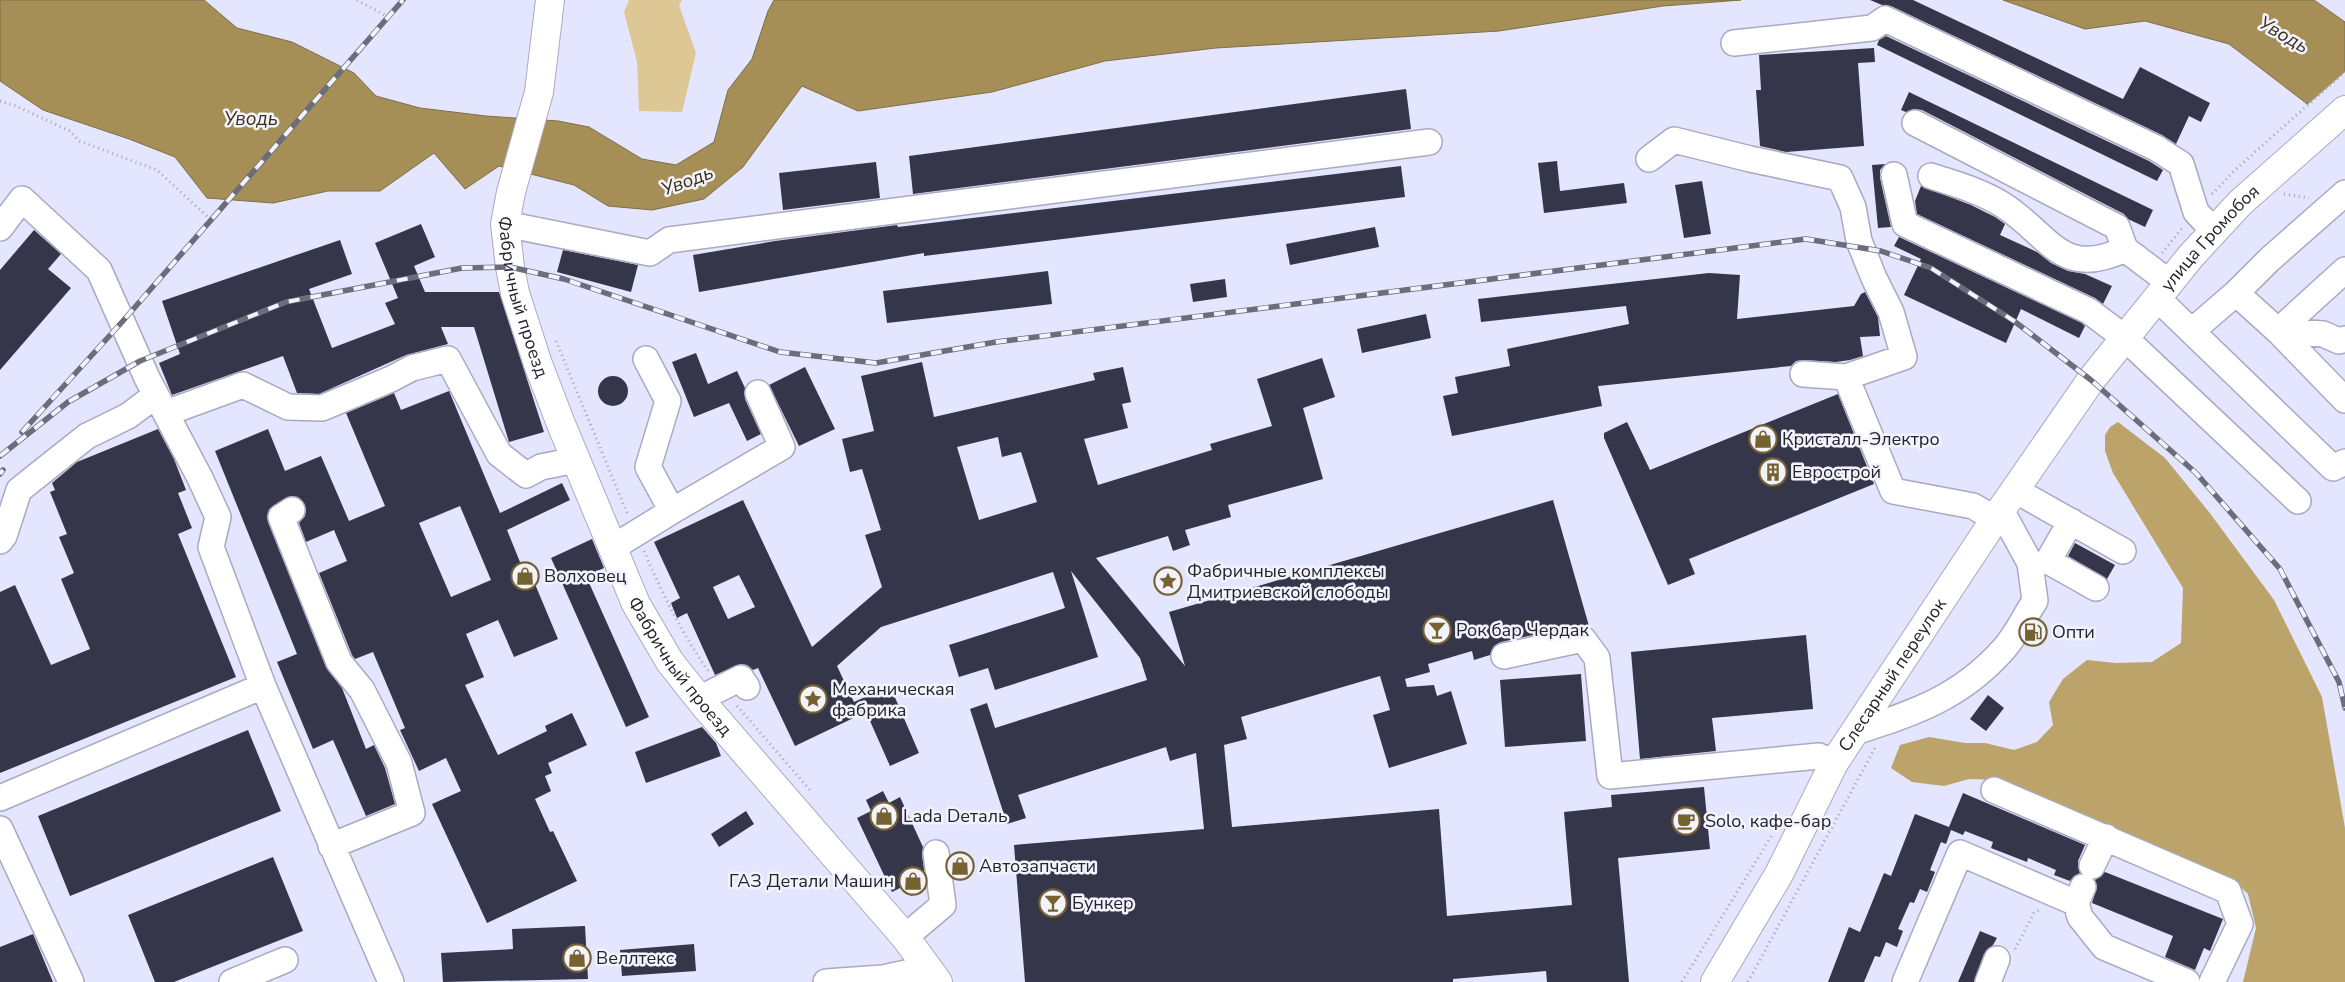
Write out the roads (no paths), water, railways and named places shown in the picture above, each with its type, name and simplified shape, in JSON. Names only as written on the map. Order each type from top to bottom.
[{"type":"main road","name":"Фабричный проезд","points":[[550,0],[539,92],[511,192],[505,224],[515,293],[538,364],[636,604],[670,662],[710,694],[934,975]]},
{"type":"main road","name":"улица Громобоя","points":[[2091,380],[2163,291],[2240,203],[2345,110]]},
{"type":"main road","name":"Слесарный переулок","points":[[1714,982],[1779,874],[1834,763],[2004,506],[2091,380]]},
{"type":"street","points":[[1734,43],[1872,28],[1885,19],[2156,148],[2181,164],[2196,212],[2214,231]]},
{"type":"street","points":[[1915,123],[2117,227],[2125,249],[2163,291],[2192,331],[2333,468],[2345,462]]},
{"type":"street","points":[[1649,159],[1674,140],[1750,159],[1840,178],[1854,207],[1859,241],[1874,278],[1891,312],[1904,357],[1846,377],[1803,374]]},
{"type":"street","points":[[505,224],[650,253],[669,240],[1429,142]]},
{"type":"street","points":[[1894,175],[1905,224],[2089,311],[2125,338],[2298,501]]},
{"type":"street","points":[[1931,176],[1965,187],[2002,205],[2067,257],[2090,260],[2109,256],[2125,249]]},
{"type":"street","points":[[2192,331],[2345,193]]},
{"type":"street","points":[[0,228],[22,199],[99,270],[161,404],[218,517],[211,548],[263,686],[391,982]]},
{"type":"street","points":[[2278,331],[2345,270]]},
{"type":"street","points":[[2236,293],[2278,331],[2345,400]]},
{"type":"street","points":[[2278,331],[2323,334],[2339,341],[2345,339]]},
{"type":"street","points":[[0,541],[4,536],[19,490],[87,436],[128,416],[161,404],[244,385],[288,407],[322,408],[391,379],[412,368],[448,359],[499,454],[519,470],[526,475],[542,467],[576,460]]},
{"type":"street","points":[[646,359],[668,400],[648,467],[672,511]]},
{"type":"street","points":[[1846,377],[1893,491],[1973,506],[2004,506],[2071,521],[2123,551]]},
{"type":"street","points":[[612,548],[782,447],[758,393]]},
{"type":"street","points":[[1855,732],[1928,707],[1968,683],[2002,651],[2035,601],[2030,563],[2004,506]]},
{"type":"street","points":[[292,510],[280,517],[339,662],[362,690],[399,763],[412,813],[331,846]]},
{"type":"street","points":[[2071,521],[2048,561],[2096,588]]},
{"type":"street","points":[[1504,656],[1583,639],[1597,658],[1610,776],[1819,756],[1834,763]]},
{"type":"street","points":[[710,694],[741,678],[747,686]]},
{"type":"street","points":[[0,798],[263,686]]},
{"type":"street","points":[[1994,790],[2228,891],[2240,924],[2212,982]]},
{"type":"street","points":[[0,829],[71,982]]},
{"type":"street","points":[[2106,837],[2084,885],[2080,917],[2104,947],[2188,982]]},
{"type":"street","points":[[905,937],[943,905],[936,853]]},
{"type":"street","points":[[1905,982],[1960,853],[2084,885]]},
{"type":"street","points":[[1988,982],[1997,959]]},
{"type":"street","points":[[232,982],[284,960]]},
{"type":"street","points":[[826,982],[934,975]]},
{"type":"water","name":"Уводь","points":[[0,0],[204,0],[237,28],[292,42],[354,73],[376,96],[420,108],[486,116],[558,121],[589,127],[642,159],[676,165],[714,142],[728,90],[752,59],[768,11],[774,0],[1741,0],[1663,6],[1499,31],[1216,48],[1105,61],[992,92],[858,111],[802,86],[743,167],[704,199],[652,210],[608,206],[574,185],[499,166],[465,189],[434,153],[380,191],[328,191],[273,203],[207,198],[175,157],[129,139],[43,110],[0,81]]},
{"type":"water","name":"Уводь","points":[[2003,0],[2314,0],[2345,22],[2345,133],[2229,44],[2145,21],[2085,29]]},
{"type":"railway","points":[[22,432],[122,322],[403,0]]},
{"type":"railway","points":[[0,456],[68,402],[140,361],[286,302],[462,268],[510,267],[564,279],[780,352],[876,363],[996,342],[1806,239],[1881,251],[1931,268],[2014,321],[2091,380],[2196,473],[2280,569],[2339,682],[2345,708]]},
{"type":"railway","points":[[0,474],[3,470]]},
{"type":"place","name":"Кристалл-Электро","points":[[1763,439]]},
{"type":"place","name":"Еврострой","points":[[1773,472]]},
{"type":"place","name":"Волховец","points":[[525,576]]},
{"type":"place","name":"Фабричные комплексы Дмитриевской слободы","points":[[1168,581]]},
{"type":"place","name":"Рок бар Чердак","points":[[1437,630]]},
{"type":"place","name":"Опти","points":[[2033,632]]},
{"type":"place","name":"Механическая фабрика","points":[[813,699]]},
{"type":"place","name":"Lada Dеталь","points":[[884,816]]},
{"type":"place","name":"Solo, кафе-бар","points":[[1686,821]]},
{"type":"place","name":"Автозапчасти","points":[[960,866]]},
{"type":"place","name":"ГАЗ Детали Машин","points":[[913,881]]},
{"type":"place","name":"Бункер","points":[[1053,903]]},
{"type":"place","name":"Веллтекс","points":[[577,958]]}]
